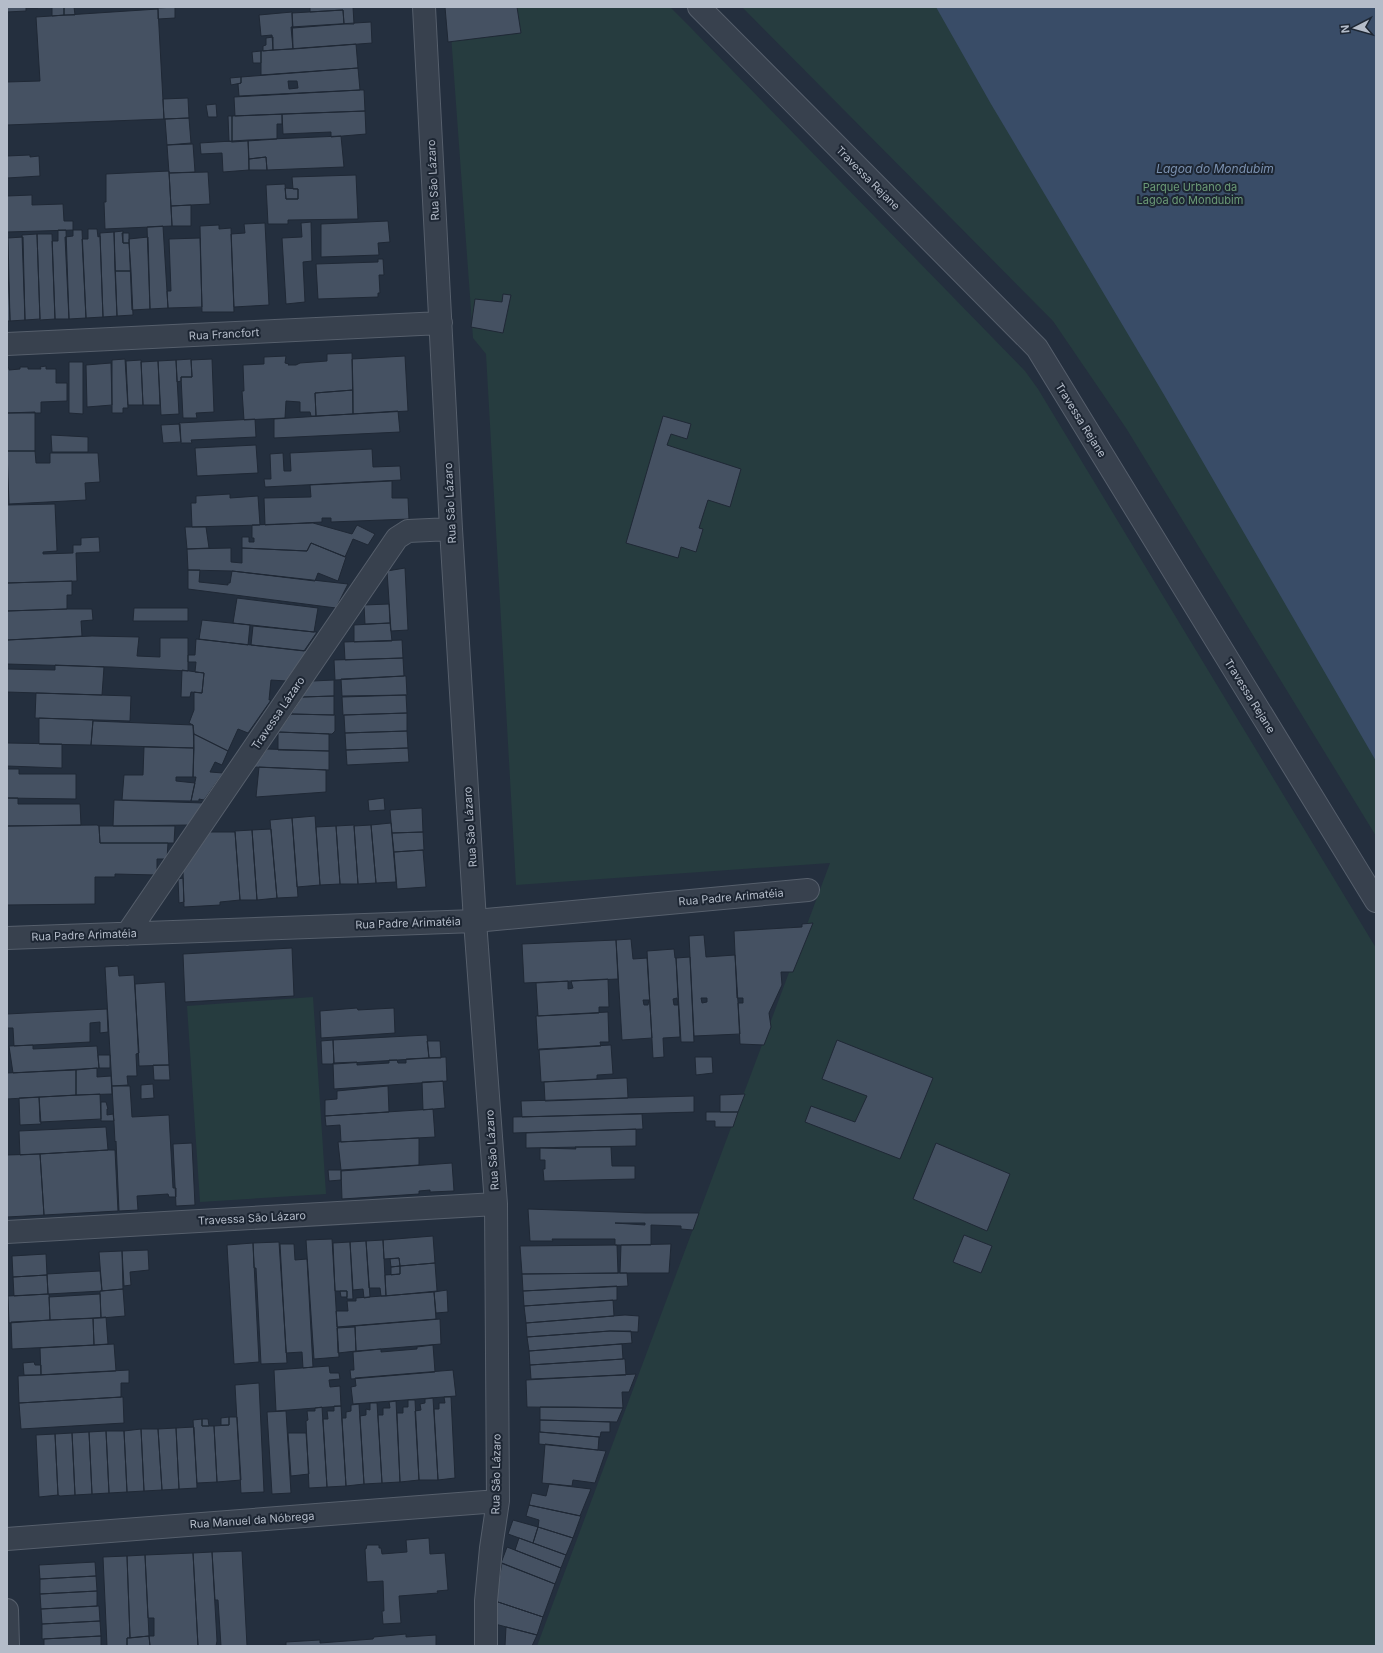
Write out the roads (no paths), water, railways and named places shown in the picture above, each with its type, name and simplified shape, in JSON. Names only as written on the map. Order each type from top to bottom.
[{"type":"street","name":"Rua São Lázaro","points":[[424,7],[451,529],[475,921],[496,1204],[498,1501],[491,1548],[486,1601],[486,1646]]},
{"type":"street","name":"Travessa Rejane","points":[[699,7],[1037,348],[1376,900]]},
{"type":"street","name":"Rua Francfort","points":[[7,344],[440,323]]},
{"type":"street","name":"Travessa Lázaro","points":[[127,934],[397,538],[408,531],[451,529]]},
{"type":"street","name":"Rua Padre Arimatéia","points":[[7,938],[475,921],[808,890]]},
{"type":"street","name":"Travessa São Lázaro","points":[[7,1232],[496,1204]]},
{"type":"street","name":"Rua Manuel da Nóbrega","points":[[7,1539],[498,1501]]},
{"type":"street","points":[[7,1610],[8,1646]]},
{"type":"water","name":"Lagoa do Mondubim","points":[[936,7],[1376,7],[1376,761],[1163,393],[991,104]]},
{"type":"park label","name":"Parque Urbano da Lagoa do Mondubim","points":[[1190,193]]}]
